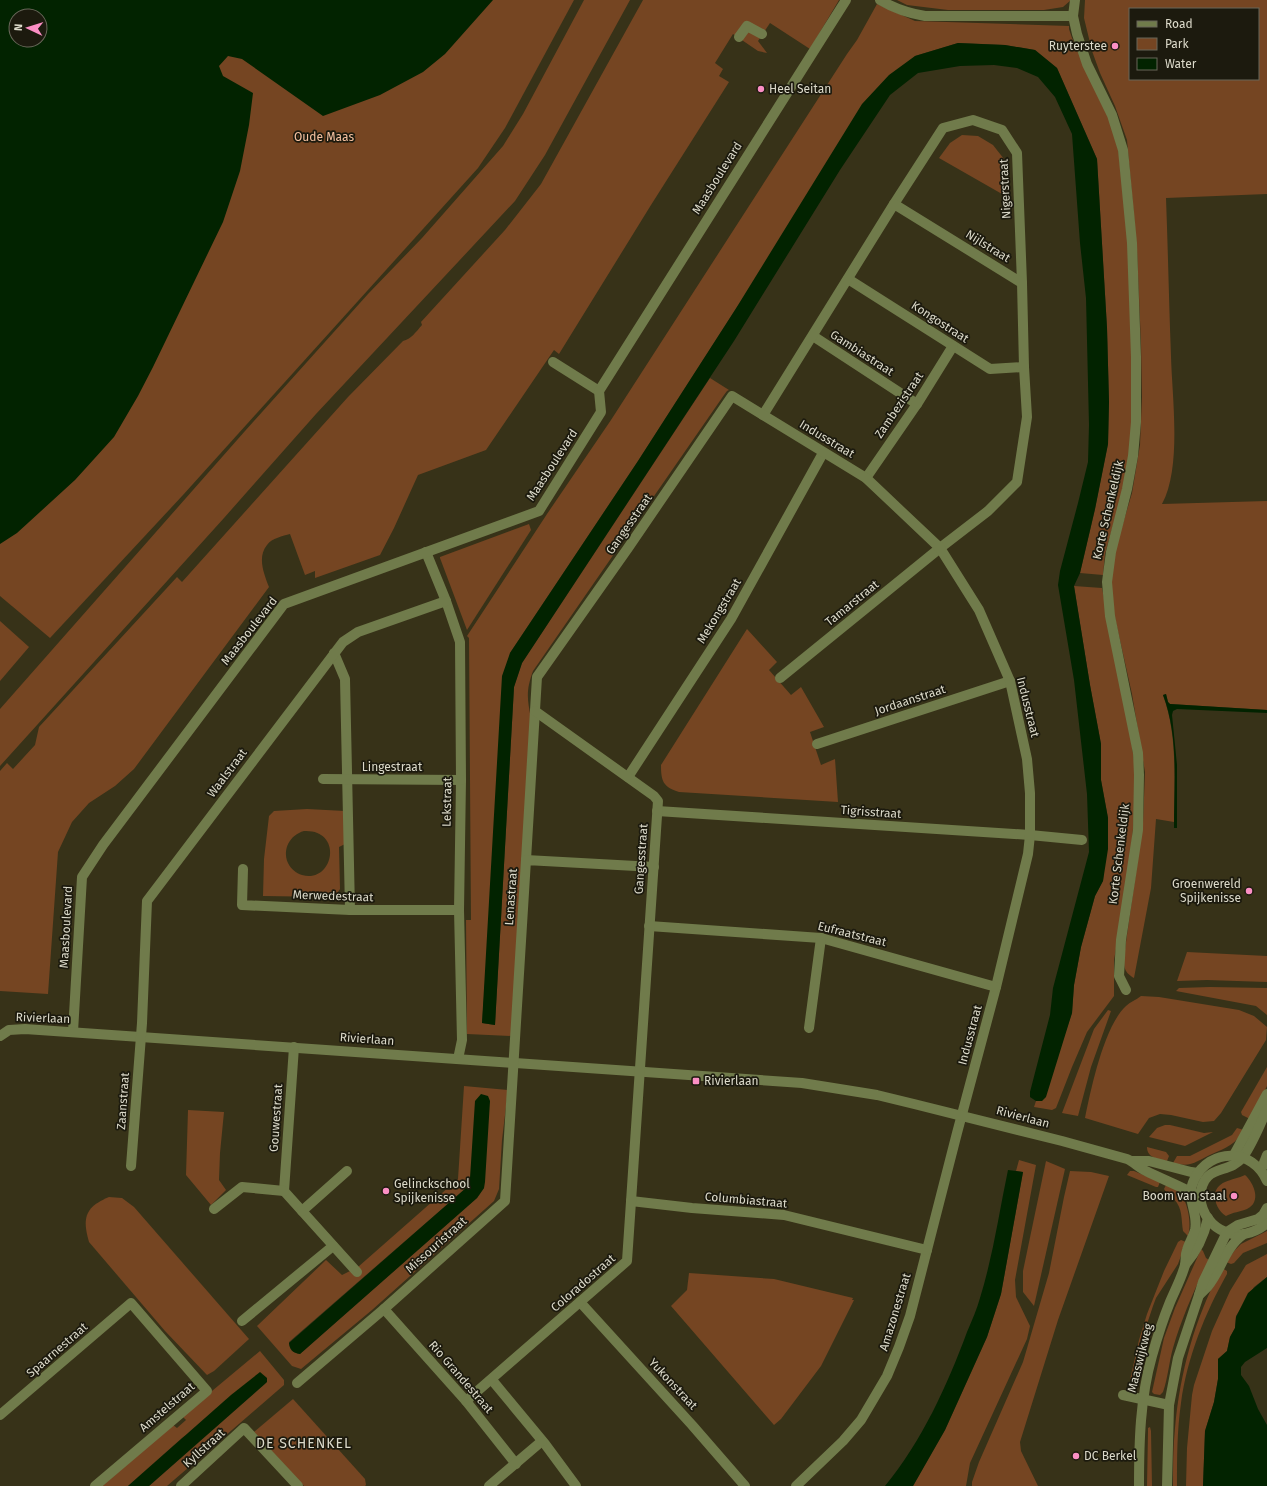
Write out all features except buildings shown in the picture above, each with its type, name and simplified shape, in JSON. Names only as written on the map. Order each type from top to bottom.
[{"type":"street","name":"Maasboulevard","points":[[73,1032],[82,877],[103,845],[284,604],[539,511],[601,412],[599,391],[846,0]]},
{"type":"street","points":[[880,0],[909,14],[925,16],[1073,16]]},
{"type":"street","name":"Korte Schenkeldijk","points":[[1075,0],[1073,16],[1077,34],[1087,64],[1112,114],[1123,150],[1132,243],[1136,357],[1136,422],[1133,456],[1127,489],[1110,552],[1107,582],[1110,616],[1138,753],[1138,830],[1121,940],[1119,976],[1126,990]]},
{"type":"street","points":[[739,37],[747,26],[762,34]]},
{"type":"street","name":"Nigerstraat","points":[[894,204],[943,128],[973,120],[1002,130],[1016,153],[1022,283]]},
{"type":"street","points":[[763,415],[894,204]]},
{"type":"street","name":"Nijlstraat","points":[[894,204],[1022,283]]},
{"type":"street","name":"Kongostraat","points":[[848,279],[990,369],[1024,367]]},
{"type":"street","points":[[940,548],[988,511],[1017,482],[1027,417],[1022,283]]},
{"type":"street","name":"Gambiastraat","points":[[812,336],[917,404]]},
{"type":"street","name":"Zambezistraat","points":[[866,478],[917,404],[953,346]]},
{"type":"street","points":[[553,362],[599,391]]},
{"type":"street","name":"Indusstraat","points":[[732,396],[866,478],[940,548],[979,610],[1010,681],[1027,759],[1030,793],[1030,835],[1028,854],[996,987],[961,1115]]},
{"type":"street","name":"Gangesstraat","points":[[526,860],[537,677],[628,548],[732,396]]},
{"type":"street","name":"Mekongstraat","points":[[628,777],[730,619],[823,453]]},
{"type":"street","name":"Tamarstraat","points":[[780,678],[940,548]]},
{"type":"street","name":"Lekstraat","points":[[426,552],[446,601],[460,642],[461,780],[459,910],[462,1040],[458,1059]]},
{"type":"street","name":"Waalstraat","points":[[141,1037],[147,901],[343,642],[358,632],[446,601]]},
{"type":"street","points":[[334,653],[345,679],[350,910]]},
{"type":"street","name":"Jordaanstraat","points":[[817,744],[1010,681]]},
{"type":"street","name":"Gangesstraat","points":[[535,711],[654,796],[658,802],[640,1071]]},
{"type":"street","name":"Lingestraat","points":[[323,779],[461,780]]},
{"type":"street","name":"Tigrisstraat","points":[[657,812],[1030,835],[1082,840]]},
{"type":"street","name":"Lenastraat","points":[[514,1062],[526,860],[654,866]]},
{"type":"street","name":"Merwedestraat","points":[[243,868],[242,905],[350,910],[459,910]]},
{"type":"street","name":"Eufraatstraat","points":[[649,926],[821,938],[996,987]]},
{"type":"street","points":[[809,1028],[821,938]]},
{"type":"street","name":"Rivierlaan","points":[[0,1036],[9,1030],[17,1029],[73,1032],[802,1083],[877,1095],[1062,1141],[1132,1161],[1149,1161],[1198,1173]]},
{"type":"street","name":"Zaanstraat","points":[[131,1166],[141,1037]]},
{"type":"street","name":"Gouwestraat","points":[[284,1191],[294,1047]]},
{"type":"street","name":"Missouristraat","points":[[297,1383],[505,1201],[514,1062]]},
{"type":"street","name":"Coloradostraat","points":[[466,1401],[492,1380],[627,1261],[640,1071]]},
{"type":"street","points":[[1267,1094],[1233,1166],[1220,1170],[1209,1176],[1202,1185],[1200,1197],[1204,1212],[1208,1218],[1213,1224],[1227,1232],[1236,1235],[1252,1233],[1259,1230],[1267,1223]]},
{"type":"street","points":[[1238,1156],[1267,1109]]},
{"type":"street","name":"Amazonestraat","points":[[796,1486],[843,1441],[861,1420],[888,1376],[910,1316],[961,1115]]},
{"type":"street","points":[[1261,1170],[1267,1155]]},
{"type":"street","points":[[1191,1191],[1193,1181],[1204,1165],[1227,1156],[1238,1156],[1254,1163],[1261,1170],[1267,1181]]},
{"type":"street","name":"Rivierlaan","points":[[1132,1161],[1145,1171],[1191,1191],[1200,1197]]},
{"type":"street","points":[[302,1211],[348,1171]]},
{"type":"street","points":[[214,1209],[242,1188],[284,1191],[356,1272]]},
{"type":"street","name":"Maaswijkweg","points":[[1138,1486],[1143,1398],[1152,1356],[1167,1309],[1185,1265],[1186,1250],[1194,1231],[1195,1216],[1190,1200],[1191,1191]]},
{"type":"street","name":"Columbiastraat","points":[[631,1201],[692,1208],[784,1215],[927,1250]]},
{"type":"street","points":[[1167,1486],[1169,1405],[1178,1358],[1200,1296],[1203,1282],[1227,1232],[1238,1225],[1258,1219],[1263,1215],[1267,1208]]},
{"type":"street","name":"Maaswijkweg","points":[[1185,1265],[1195,1254],[1205,1230],[1208,1218]]},
{"type":"street","points":[[1200,1296],[1209,1285],[1235,1240],[1244,1234]]},
{"type":"street","points":[[242,1321],[334,1246]]},
{"type":"street","name":"Yukonstraat","points":[[580,1302],[692,1425],[744,1486]]},
{"type":"street","name":"Spaarnestraat","points":[[0,1415],[131,1303]]},
{"type":"street","name":"Amstelstraat","points":[[95,1486],[207,1391],[131,1303]]},
{"type":"street","name":"Rio Grandestraat","points":[[384,1308],[466,1401],[516,1464]]},
{"type":"street","name":"Rio Grandestraat","points":[[492,1380],[542,1441],[576,1486]]},
{"type":"street","points":[[1123,1395],[1143,1398],[1169,1405]]},
{"type":"street","name":"Kyllstraat","points":[[180,1486],[244,1428],[298,1486]]},
{"type":"street","points":[[489,1486],[542,1441]]},
{"type":"green space","name":"Oude Maas","points":[[254,0],[574,0],[505,128],[478,168],[183,495],[50,638],[0,596],[0,389]]},
{"type":"green space","points":[[584,0],[630,0],[545,155],[515,201],[316,414],[0,766],[0,709],[245,431],[368,294],[422,238],[503,146],[523,114]]},
{"type":"green space","points":[[643,0],[839,0],[810,49],[770,23],[758,41],[767,53],[758,51],[733,34],[715,63],[723,69],[719,76],[729,82],[559,354],[554,350],[486,450],[418,475],[380,555],[315,578],[315,571],[305,575],[290,534],[275,539],[267,545],[262,555],[262,566],[269,587],[134,769],[115,786],[89,803],[72,822],[58,852],[48,994],[0,991],[0,771],[7,763],[13,769],[35,745],[39,727],[177,577],[182,582],[348,397],[403,341],[415,333],[422,325],[421,322],[505,230],[541,184]]},
{"type":"green space","points":[[897,0],[1071,0],[1063,7],[1044,10],[948,10],[907,5]]},
{"type":"green space","points":[[1085,0],[1267,0],[1267,194],[1166,198],[1174,411],[1174,452],[1168,489],[1162,504],[1267,501],[1267,710],[1170,704],[1166,694],[1163,695],[1168,711],[1173,742],[1174,822],[1156,819],[1151,888],[1134,978],[1128,974],[1125,969],[1124,956],[1143,823],[1145,772],[1132,694],[1113,609],[1111,582],[1116,547],[1132,493],[1140,445],[1142,397],[1137,250],[1127,140],[1115,106],[1092,51],[1084,18]]},
{"type":"green space","points":[[877,4],[915,21],[1069,26],[1072,38],[1108,113],[1118,145],[1128,242],[1132,352],[1131,445],[1126,480],[1105,554],[1103,575],[1080,573],[1108,444],[1109,401],[1107,328],[1097,159],[1057,68],[1035,50],[1005,45],[958,43],[915,56],[735,310],[638,461],[510,653],[482,1023],[495,1025],[514,687],[522,663],[710,378],[729,390],[724,395],[533,671],[528,694],[531,718],[511,1036],[467,1034],[466,920],[471,920],[469,638],[467,636],[611,420],[857,40]]},
{"type":"green space","points":[[962,135],[978,136],[993,145],[1004,159],[1009,198],[939,158],[950,143]]},
{"type":"green space","points":[[529,524],[531,530],[467,630],[440,557]]},
{"type":"green space","points":[[1074,586],[1102,588],[1129,724],[1135,768],[1136,798],[1128,881],[1114,960],[1114,996],[1087,1032],[1056,1108],[1052,1110],[1034,1107],[1036,1101],[1042,1101],[1072,1013],[1074,985],[1081,947],[1095,896],[1103,881],[1108,818],[1101,780],[1101,744]]},
{"type":"green space","points":[[0,621],[29,647],[0,681]]},
{"type":"green space","points":[[747,629],[777,662],[769,670],[791,695],[801,687],[824,727],[810,732],[821,765],[835,759],[838,802],[679,792],[669,788],[664,783],[662,779],[661,765]]},
{"type":"green space","points":[[307,809],[345,811],[345,844],[339,847],[340,889],[336,895],[330,897],[263,896],[264,859],[269,816],[274,811]],"holes":[[[304,831],[317,833],[325,838],[329,846],[330,856],[327,865],[321,872],[313,876],[302,875],[294,870],[288,863],[286,858],[288,843],[291,839]]]},
{"type":"green space","points":[[1187,952],[1267,956],[1267,982],[1207,980],[1177,981]]},
{"type":"green space","points":[[1179,988],[1267,988],[1267,1015],[1256,1006],[1176,991]]},
{"type":"green space","points":[[1141,996],[1159,997],[1239,1010],[1254,1016],[1267,1027],[1266,1040],[1221,1113],[1214,1121],[1203,1122],[1160,1114],[1149,1118],[1138,1134],[1085,1118],[1100,1059],[1111,1028],[1118,1015],[1126,1006]]},
{"type":"green space","points":[[1108,1010],[1111,1011],[1091,1067],[1078,1116],[1062,1113],[1094,1029]]},
{"type":"green space","points":[[1267,1067],[1267,1086],[1250,1119],[1242,1115],[1241,1112]]},
{"type":"green space","points":[[464,1086],[508,1090],[502,1140],[499,1189],[494,1201],[372,1310],[301,1369],[292,1366],[257,1326],[326,1260],[342,1275],[358,1267],[458,1179]],"holes":[[[470,1178],[484,1188],[477,1198],[300,1354],[292,1351],[289,1342],[466,1188]]]},
{"type":"green space","points":[[188,1110],[224,1112],[219,1180],[226,1190],[211,1205],[186,1175]]},
{"type":"green space","points":[[1165,1125],[1204,1133],[1213,1132],[1185,1146],[1149,1137],[1157,1128]]},
{"type":"green space","points":[[1237,1128],[1244,1130],[1238,1139],[1226,1147],[1194,1163],[1185,1165],[1173,1163],[1177,1156],[1190,1156],[1232,1135]]},
{"type":"green space","points":[[1147,1147],[1166,1152],[1169,1156],[1167,1161],[1151,1156],[1147,1151]]},
{"type":"green space","points":[[1019,1160],[1036,1165],[1015,1280],[1016,1297],[1030,1326],[1027,1339],[970,1463],[966,1486],[913,1486],[945,1430],[987,1337],[1001,1294],[1023,1172],[1016,1171]]},
{"type":"green space","points":[[1046,1161],[1065,1169],[1034,1306],[1023,1292],[1023,1271]]},
{"type":"green space","points":[[1070,1171],[1091,1172],[1109,1176],[1058,1320],[1020,1442],[1021,1451],[1038,1486],[972,1486],[979,1462],[1023,1362],[1049,1273]]},
{"type":"green space","points":[[1130,1171],[1134,1171],[1160,1182],[1158,1187],[1127,1175]]},
{"type":"green space","points":[[1245,1175],[1254,1187],[1254,1202],[1252,1206],[1247,1209],[1226,1216],[1217,1206],[1215,1198],[1216,1192],[1221,1184]]},
{"type":"green space","points":[[1166,1185],[1174,1188],[1183,1197],[1187,1208],[1190,1226],[1188,1236],[1183,1231],[1181,1214],[1177,1203],[1164,1189]]},
{"type":"green space","points":[[109,1197],[122,1198],[134,1207],[249,1339],[214,1371],[207,1375],[165,1331],[89,1242],[86,1226],[87,1214],[95,1205]]},
{"type":"green space","points":[[1267,1231],[1267,1243],[1243,1253],[1234,1263],[1231,1264],[1226,1262],[1241,1244]]},
{"type":"green space","points":[[1181,1240],[1186,1242],[1178,1264],[1156,1298],[1142,1339],[1135,1372],[1130,1380],[1139,1340],[1147,1314],[1164,1271],[1178,1242]]},
{"type":"green space","points":[[1201,1249],[1206,1258],[1209,1260],[1180,1325],[1163,1392],[1160,1395],[1154,1394],[1152,1392],[1164,1338],[1175,1308]]},
{"type":"green space","points":[[1267,1254],[1267,1277],[1254,1287],[1236,1316],[1235,1328],[1230,1337],[1227,1351],[1218,1359],[1218,1379],[1214,1402],[1205,1431],[1203,1486],[1186,1486],[1187,1448],[1192,1395],[1212,1331],[1230,1291],[1246,1265]]},
{"type":"green space","points":[[1222,1268],[1227,1271],[1227,1274],[1204,1320],[1192,1353],[1184,1386],[1178,1434],[1177,1486],[1173,1486],[1173,1450],[1177,1407],[1185,1366],[1190,1345],[1204,1306]]},
{"type":"green space","points":[[689,1273],[774,1279],[853,1298],[852,1300],[854,1300],[821,1366],[781,1419],[774,1425],[671,1306],[687,1290]]},
{"type":"green space","points":[[260,1351],[284,1380],[284,1385],[167,1486],[149,1486],[267,1382],[182,1438],[128,1486],[102,1486],[173,1425],[177,1428],[186,1420],[182,1416]]},
{"type":"green space","points":[[293,1399],[365,1479],[365,1486],[304,1486],[254,1432]]},
{"type":"green space","points":[[1150,1427],[1152,1486],[1147,1486],[1148,1428]]},
{"type":"water","points":[[0,0],[493,0],[445,54],[423,72],[380,95],[323,116],[242,59],[228,56],[219,66],[223,76],[253,93],[249,125],[240,171],[223,222],[153,367],[114,437],[75,480],[17,533],[0,544]]},
{"type":"water","points":[[958,43],[1005,45],[1035,50],[1057,68],[1097,159],[1107,328],[1109,402],[1108,444],[1080,573],[1074,586],[1101,744],[1101,780],[1108,818],[1108,849],[1103,881],[1095,896],[1081,947],[1074,985],[1072,1013],[1046,1097],[1042,1101],[1036,1101],[1030,1097],[1030,1092],[1050,1015],[1053,988],[1089,852],[1087,794],[1074,680],[1058,585],[1060,571],[1088,462],[1089,425],[1086,298],[1080,243],[1072,134],[1055,97],[1038,77],[1017,68],[994,65],[960,66],[918,73],[890,95],[840,170],[734,341],[522,663],[514,687],[495,1025],[482,1023],[502,676],[510,653],[638,461],[735,310],[862,104],[889,75],[915,56]]},
{"type":"water","points":[[1166,694],[1170,704],[1267,710],[1267,713],[1177,709],[1173,711],[1172,715],[1177,765],[1177,828],[1174,828],[1174,744],[1168,711],[1163,695]]},
{"type":"water","points":[[481,1094],[488,1096],[490,1101],[485,1182],[484,1188],[477,1198],[300,1354],[295,1353],[290,1348],[289,1343],[466,1188],[470,1178],[475,1101]]},
{"type":"water","points":[[1008,1170],[1023,1172],[1001,1294],[987,1337],[945,1430],[913,1486],[885,1486],[911,1451],[922,1432],[951,1373],[976,1310],[989,1266]]},
{"type":"water","points":[[1267,1277],[1267,1348],[1245,1362],[1241,1367],[1241,1375],[1249,1386],[1258,1409],[1267,1425],[1267,1486],[1203,1486],[1205,1431],[1214,1402],[1218,1379],[1218,1359],[1227,1351],[1230,1337],[1235,1328],[1236,1317],[1248,1293]]},
{"type":"water","points":[[260,1372],[267,1378],[267,1382],[149,1486],[128,1486],[231,1395]]},
{"type":"place","name":"Ruyterstee","points":[[1115,46]]},
{"type":"place","name":"Heel Seitan","points":[[761,89]]},
{"type":"place","name":"Groenwereld Spijkenisse","points":[[1249,891]]},
{"type":"place","name":"Rivierlaan","points":[[696,1081]]},
{"type":"place","name":"Gelinckschool Spijkenisse","points":[[386,1191]]},
{"type":"place","name":"Boom van staal","points":[[1234,1196]]},
{"type":"place","name":"DC Berkel","points":[[1076,1456]]},
{"type":"district","name":"DE SCHENKEL","points":[[304,1443]]}]
